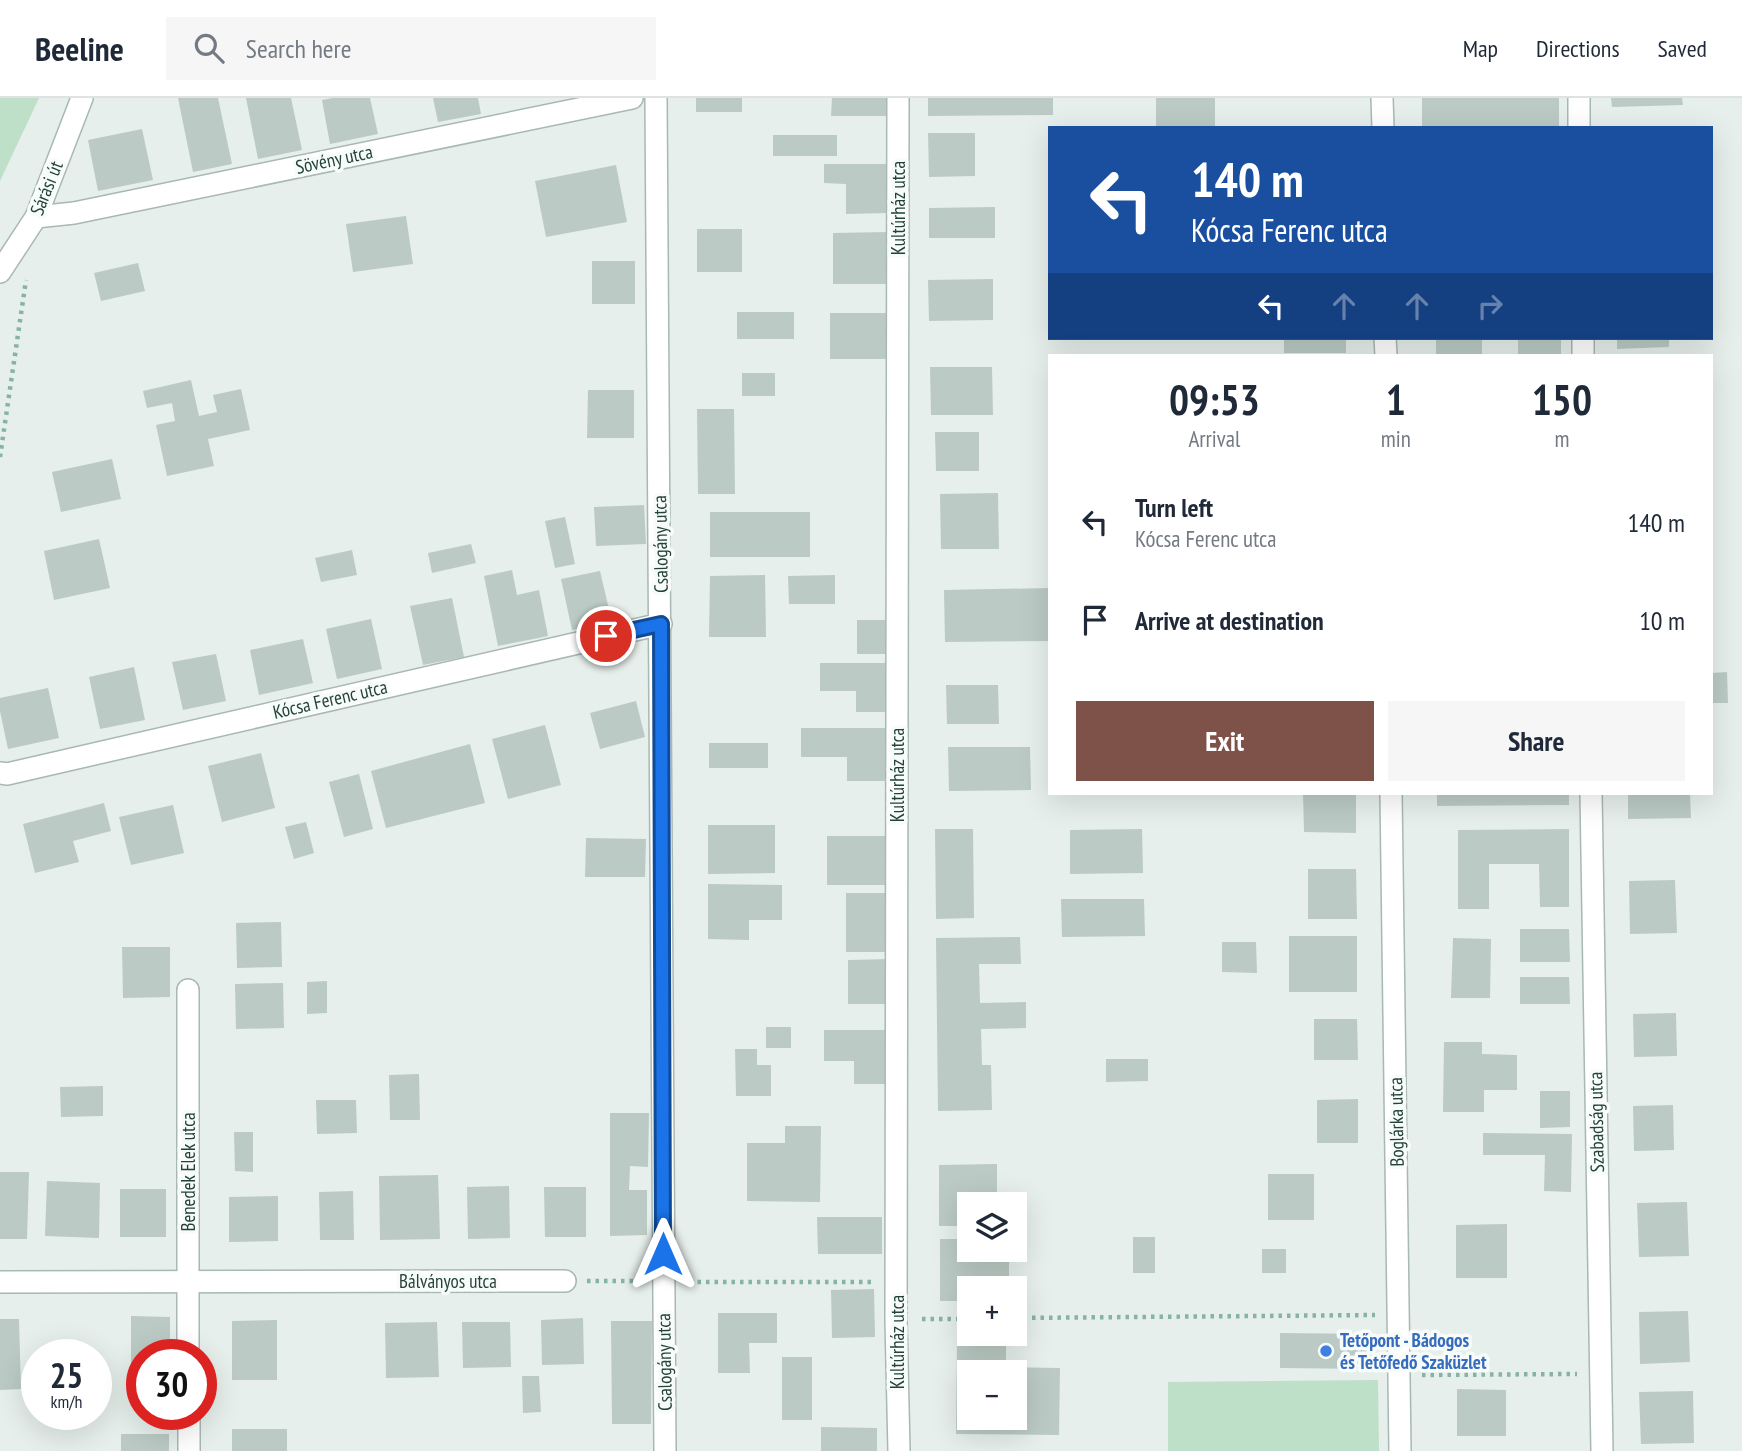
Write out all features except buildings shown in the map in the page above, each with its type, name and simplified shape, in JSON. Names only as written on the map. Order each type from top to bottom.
[{"type":"street","name":"Sárási út","points":[[0,272],[36,217],[82,98]]},
{"type":"street","name":"Sövény utca","points":[[36,217],[74,213],[632,98]]},
{"type":"street","name":"Csalogány utca","points":[[656,98],[665,1451]]},
{"type":"street","name":"Kultúrház utca","points":[[898,98],[899,1451]]},
{"type":"street","points":[[1382,98],[1383,126]]},
{"type":"street","points":[[1578,98],[1579,126]]},
{"type":"street","name":"Kócsa Ferenc utca","points":[[0,773],[7,774],[661,624]]},
{"type":"street","name":"Boglárka utca","points":[[1391,795],[1400,1451]]},
{"type":"street","name":"Szabadság utca","points":[[1591,795],[1602,1451]]},
{"type":"street","name":"Benedek Elek utca","points":[[188,990],[188,1339]]},
{"type":"street","name":"Bálványos utca","points":[[0,1282],[565,1280]]},
{"type":"street","points":[[189,1430],[189,1451]]},
{"type":"path","points":[[0,457],[28,270]]},
{"type":"path","points":[[565,1280],[897,1282]]},
{"type":"path","points":[[1027,1318],[1398,1315]]},
{"type":"path","points":[[897,1320],[957,1319]]},
{"type":"path","points":[[1400,1375],[1601,1374]]},
{"type":"green space","points":[[0,98],[39,98],[0,181]]},
{"type":"green space","points":[[1378,1380],[1379,1451],[1168,1451],[1168,1382]]},
{"type":"place","name":"Tetőpont - Bádogos és Tetőfedő Szaküzlet","points":[[1326,1351]]},
{"type":"route","points":[[606,636],[661,624],[663,1254]]}]
